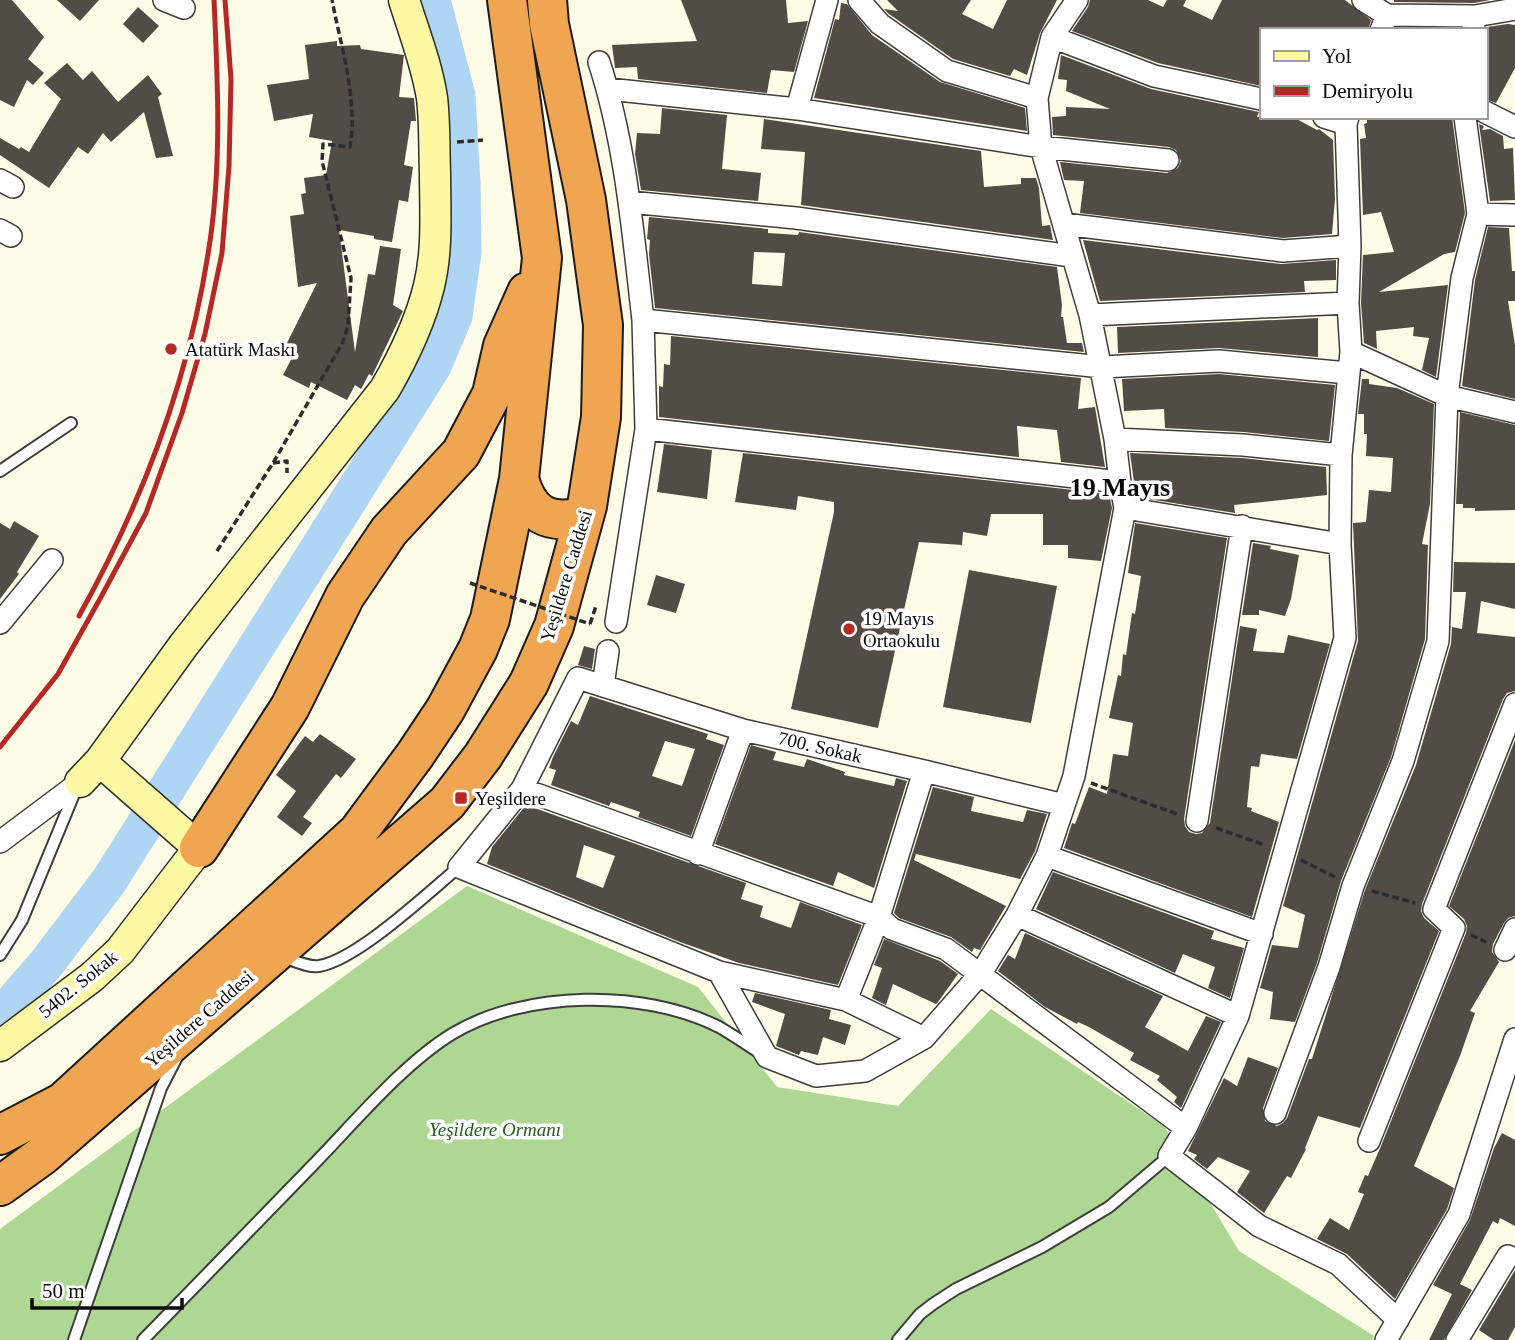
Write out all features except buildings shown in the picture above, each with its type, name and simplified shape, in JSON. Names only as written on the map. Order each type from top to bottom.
[{"type":"highway","points":[[499,0],[516,74]]},
{"type":"highway","name":"Yeşildere Caddesi","points":[[0,1135],[62,1102],[358,832],[423,744],[478,649],[490,619],[519,479],[542,258],[507,0]]},
{"type":"highway","name":"Yeşildere Caddesi","points":[[0,1184],[43,1155],[447,803],[483,756],[529,683],[554,626],[587,506],[601,417],[603,325],[586,200],[549,8]]},
{"type":"highway","points":[[190,839],[290,707],[352,585],[389,531],[461,453],[492,394],[503,346],[542,258]]},
{"type":"highway","points":[[519,479],[524,497],[541,515],[555,520],[583,517]]},
{"type":"highway","name":"Yeşildere Caddesi","points":[[0,1173],[43,1155]]},
{"type":"street","points":[[164,0],[183,4]]},
{"type":"street","points":[[0,842],[98,773],[183,646],[385,389],[405,354],[430,284],[436,229],[432,97],[404,0]]},
{"type":"street","points":[[797,109],[827,0]]},
{"type":"street","points":[[859,0],[880,24],[947,71],[1037,98]]},
{"type":"street","points":[[719,972],[767,1057],[816,1076],[865,1071],[923,1038],[981,973],[1017,915],[1047,856],[1074,776],[1125,508],[1102,367],[1090,315],[1041,147],[1037,98],[1052,37],[1077,0]]},
{"type":"street","points":[[1363,0],[1384,22],[1474,23],[1515,9]]},
{"type":"street","points":[[1052,37],[1154,76],[1260,99]]},
{"type":"street","points":[[599,62],[608,89],[629,202],[643,320],[646,429],[616,622]]},
{"type":"street","points":[[608,89],[797,109],[1041,147],[1168,160]]},
{"type":"street","points":[[1487,113],[1515,128]]},
{"type":"street","points":[[1275,1113],[1329,967],[1353,886],[1402,761],[1438,641],[1447,396],[1462,278],[1478,214],[1465,119]]},
{"type":"street","points":[[1347,120],[1349,363],[1341,455],[1340,544],[1345,638],[1238,1016],[1186,1128],[1169,1156],[1259,1226],[1338,1264],[1398,1320]]},
{"type":"street","points":[[629,202],[796,218],[1072,256]]},
{"type":"street","points":[[1478,214],[1515,215]]},
{"type":"street","points":[[1064,224],[1283,251],[1350,246]]},
{"type":"street","points":[[1090,315],[1348,303]]},
{"type":"street","points":[[643,320],[1102,367],[1219,361],[1349,363],[1447,396],[1515,412]]},
{"type":"street","points":[[646,429],[1120,482]]},
{"type":"street","points":[[1115,439],[1243,445],[1341,455]]},
{"type":"street","points":[[1125,508],[1340,544]]},
{"type":"street","points":[[1197,821],[1242,526]]},
{"type":"street","points":[[0,623],[52,560]]},
{"type":"street","points":[[603,686],[608,651]]},
{"type":"street","name":"700. Sokak","points":[[522,789],[578,677],[743,730],[1064,806]]},
{"type":"street","points":[[1369,1142],[1454,928],[1434,909],[1515,704]]},
{"type":"street","points":[[698,854],[743,730]]},
{"type":"street","points":[[846,1000],[879,917],[924,771]]},
{"type":"street","points":[[98,773],[190,839]]},
{"type":"street","points":[[923,1038],[846,1000],[719,972],[459,867],[522,789],[879,917],[892,929],[946,949],[981,973],[1186,1128]]},
{"type":"street","name":"5402. Sokak","points":[[0,1046],[92,977],[120,951],[190,839]]},
{"type":"street","points":[[1047,856],[1262,933]]},
{"type":"street","points":[[1017,915],[1238,1016]]},
{"type":"street","points":[[1505,950],[1515,929]]},
{"type":"street","points":[[1386,1340],[1459,1214],[1515,1039]]},
{"type":"street","points":[[1457,1340],[1508,1256]]},
{"type":"lane","points":[[0,471],[71,422]]},
{"type":"lane","points":[[0,955],[22,920],[98,773]]},
{"type":"lane","points":[[273,954],[317,967],[339,958],[385,928],[459,867]]},
{"type":"lane","points":[[143,1340],[402,1073],[452,1034],[491,1016],[540,1003],[601,999],[668,1009],[718,1027],[767,1057]]},
{"type":"lane","points":[[74,1340],[161,1088],[196,1022]]},
{"type":"lane","points":[[898,1340],[920,1314],[933,1304],[956,1289],[1042,1247],[1109,1207],[1169,1156]]},
{"type":"path","points":[[217,551],[273,463],[342,342],[348,325],[351,278],[322,161],[323,144],[349,147],[352,135],[350,94],[332,0]]},
{"type":"path","points":[[451,143],[483,140]]},
{"type":"path","points":[[470,583],[590,624],[597,604]]},
{"type":"path","points":[[1074,776],[1285,852],[1353,886],[1434,909]]},
{"type":"green space","name":"Yeşildere Ormanı","points":[[467,886],[698,987],[777,1087],[898,1106],[991,1009],[1164,1126],[1239,1251],[1374,1336],[1372,1340],[0,1340],[0,1229]]},
{"type":"waterway","points":[[0,1017],[46,964],[109,881],[433,366],[454,316],[463,252],[457,96],[432,0]]},
{"type":"railway","points":[[79,616],[123,530],[160,440],[175,395],[199,301],[212,223],[217,159],[218,95],[214,0]]},
{"type":"railway","points":[[0,747],[58,674],[101,597],[146,513],[182,413],[205,334],[222,253],[229,166],[231,79],[225,0]]},
{"type":"place","name":"Atatürk Maskı","points":[[171,349]]},
{"type":"place","name":"19 Mayıs Ortaokulu","points":[[849,629]]},
{"type":"place","name":"Yeşildere","points":[[461,798]]},
{"type":"district","name":"19 Mayıs","points":[[1120,487]]}]
